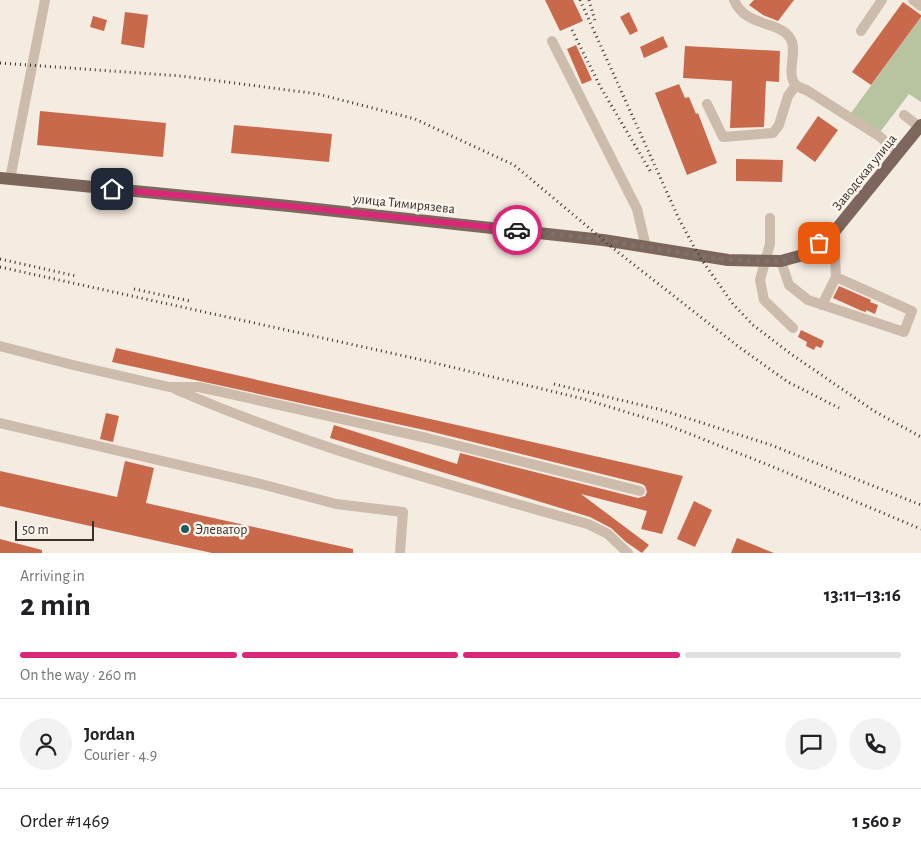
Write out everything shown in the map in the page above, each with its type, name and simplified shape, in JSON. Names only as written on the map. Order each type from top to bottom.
[{"type":"main road","name":"Заводская улица","points":[[804,255],[834,232],[920,127]]},
{"type":"main road","name":"улица Тимирязева","points":[[5,179],[289,206],[603,240],[728,260],[782,261],[804,255]]},
{"type":"street","points":[[5,179],[45,0]]},
{"type":"street","points":[[734,0],[745,15],[789,35],[794,44],[792,75],[796,85],[880,136],[899,153]]},
{"type":"street","points":[[860,31],[882,0]]},
{"type":"street","points":[[913,0],[921,6]]},
{"type":"street","points":[[552,41],[637,209],[646,247]]},
{"type":"street","points":[[707,104],[723,137],[773,133],[779,125],[788,96],[796,85]]},
{"type":"street","points":[[904,115],[920,127]]},
{"type":"street","points":[[770,218],[770,244],[760,280],[764,300],[793,328]]},
{"type":"street","points":[[822,305],[836,277],[834,232]]},
{"type":"street","points":[[782,261],[789,285],[808,300],[904,332],[916,310],[836,277]]},
{"type":"street","points":[[0,346],[169,387],[218,408],[289,434],[447,484],[588,524],[608,534],[628,553]]},
{"type":"street","points":[[169,387],[199,387],[427,438],[640,491]]},
{"type":"street","points":[[0,423],[261,484],[336,504],[403,512],[400,553]]},
{"type":"green space","points":[[921,17],[921,102],[909,94],[880,132],[851,113]]},
{"type":"building","points":[[545,0],[573,0],[583,21],[560,31]]},
{"type":"building","points":[[754,0],[794,0],[778,21],[763,15],[749,5]]},
{"type":"building","points":[[903,2],[921,15],[921,17],[871,85],[852,72]]},
{"type":"building","points":[[125,12],[148,15],[144,48],[121,44]]},
{"type":"building","points":[[629,12],[638,31],[630,35],[620,17]]},
{"type":"building","points":[[93,16],[107,20],[104,31],[90,27]]},
{"type":"building","points":[[663,36],[668,47],[644,58],[640,47]]},
{"type":"building","points":[[576,45],[592,80],[582,84],[567,49]]},
{"type":"building","points":[[685,46],[780,51],[779,82],[766,81],[764,127],[730,128],[732,81],[683,78]]},
{"type":"building","points":[[679,84],[685,98],[689,97],[696,114],[698,113],[717,163],[687,175],[655,93]]},
{"type":"building","points":[[40,111],[166,123],[163,157],[37,145]]},
{"type":"building","points":[[818,116],[838,130],[815,162],[796,148]]},
{"type":"building","points":[[234,125],[332,134],[329,162],[231,153]]},
{"type":"building","points":[[736,159],[783,160],[782,182],[736,181]]},
{"type":"building","points":[[839,286],[878,305],[875,314],[866,310],[866,312],[862,311],[833,298]]},
{"type":"building","points":[[801,330],[824,341],[821,348],[816,346],[814,350],[806,346],[807,342],[798,337]]},
{"type":"building","points":[[116,348],[683,476],[662,534],[641,529],[647,511],[581,494],[649,545],[642,553],[611,528],[590,517],[330,438],[334,425],[457,464],[460,453],[638,498],[645,496],[647,492],[642,484],[429,431],[112,362]]},
{"type":"building","points":[[106,413],[119,416],[113,442],[100,439]]},
{"type":"building","name":"Элеватор","points":[[125,461],[154,468],[146,503],[353,549],[353,553],[212,553],[0,506],[0,471],[117,497]]},
{"type":"building","points":[[694,501],[712,510],[695,547],[677,539]]},
{"type":"building","points":[[737,538],[774,553],[731,553]]},
{"type":"building","points":[[0,539],[42,550],[42,553],[0,553]]},
{"type":"railway","points":[[580,0],[679,219],[699,256],[733,304],[753,325],[791,354],[874,411],[921,437]]},
{"type":"railway","points":[[589,0],[595,21]]},
{"type":"railway","points":[[572,30],[601,88],[652,174]]},
{"type":"railway","points":[[0,63],[181,76],[318,94],[415,119],[514,165],[619,253],[739,347],[788,382],[839,408]]},
{"type":"railway","points":[[0,259],[76,276]]},
{"type":"railway","points":[[0,267],[418,359],[584,399],[662,423],[921,529]]},
{"type":"railway","points":[[134,289],[190,301]]},
{"type":"railway","points":[[554,384],[662,410],[771,445],[921,505]]},
{"type":"way so far","points":[[517,230],[603,240],[728,260],[765,262],[782,261],[804,255],[819,243]]},
{"type":"place","name":"Элеватор","points":[[185,529]]},
{"type":"route","points":[[112,189],[517,230]]}]
